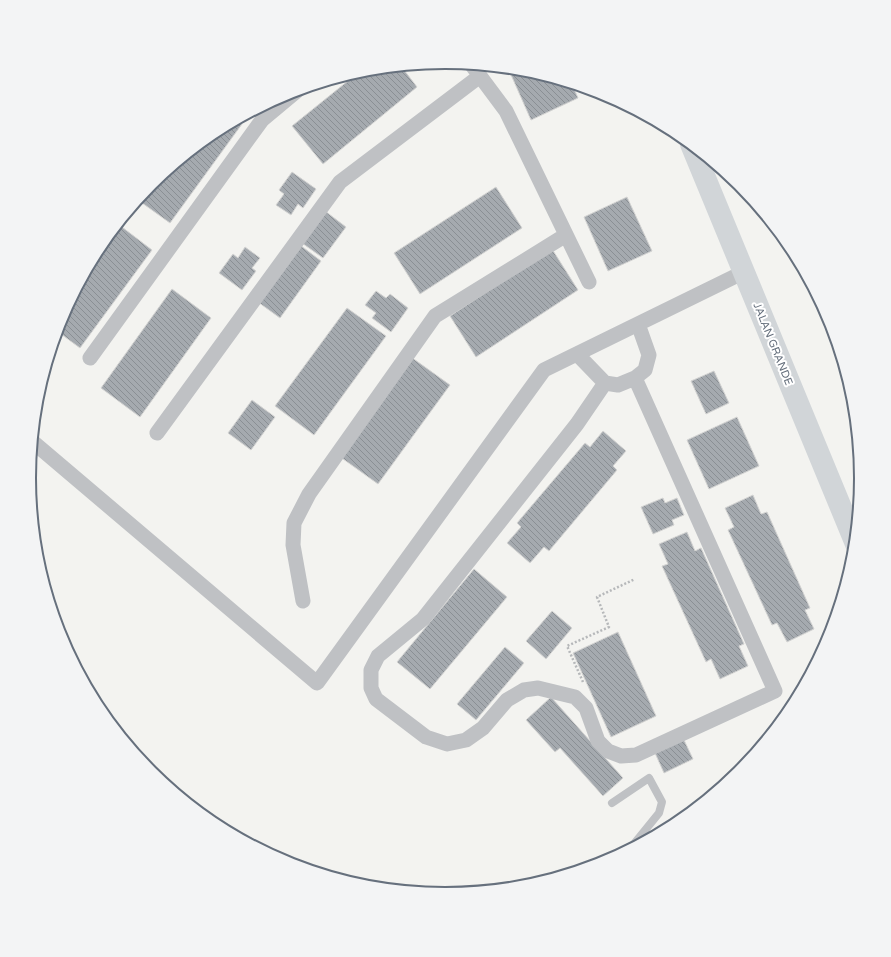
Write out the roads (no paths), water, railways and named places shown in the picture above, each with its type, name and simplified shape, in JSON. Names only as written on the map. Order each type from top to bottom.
[{"type":"street","points":[[475,70],[506,111],[589,282]]},
{"type":"street","points":[[157,433],[340,182],[475,70]]},
{"type":"street","points":[[90,358],[262,120],[283,103]]},
{"type":"street","name":"JALAN GRANDE","points":[[695,154],[851,532]]},
{"type":"street","points":[[303,601],[293,545],[294,523],[309,494],[435,316],[566,235]]},
{"type":"street","points":[[38,446],[317,683],[544,370],[744,272]]},
{"type":"street","points":[[577,354],[605,383],[618,385],[636,378],[646,370],[649,355],[638,324]]},
{"type":"street","points":[[605,383],[577,424],[423,619],[378,656],[371,670],[371,688],[376,699],[426,737],[447,744],[466,740],[483,728],[507,700],[524,690],[538,688],[575,697],[586,708],[598,741],[608,751],[621,756],[636,755],[775,691],[636,378]]},
{"type":"lane","points":[[612,803],[648,778],[662,802],[659,813],[637,841]]}]
